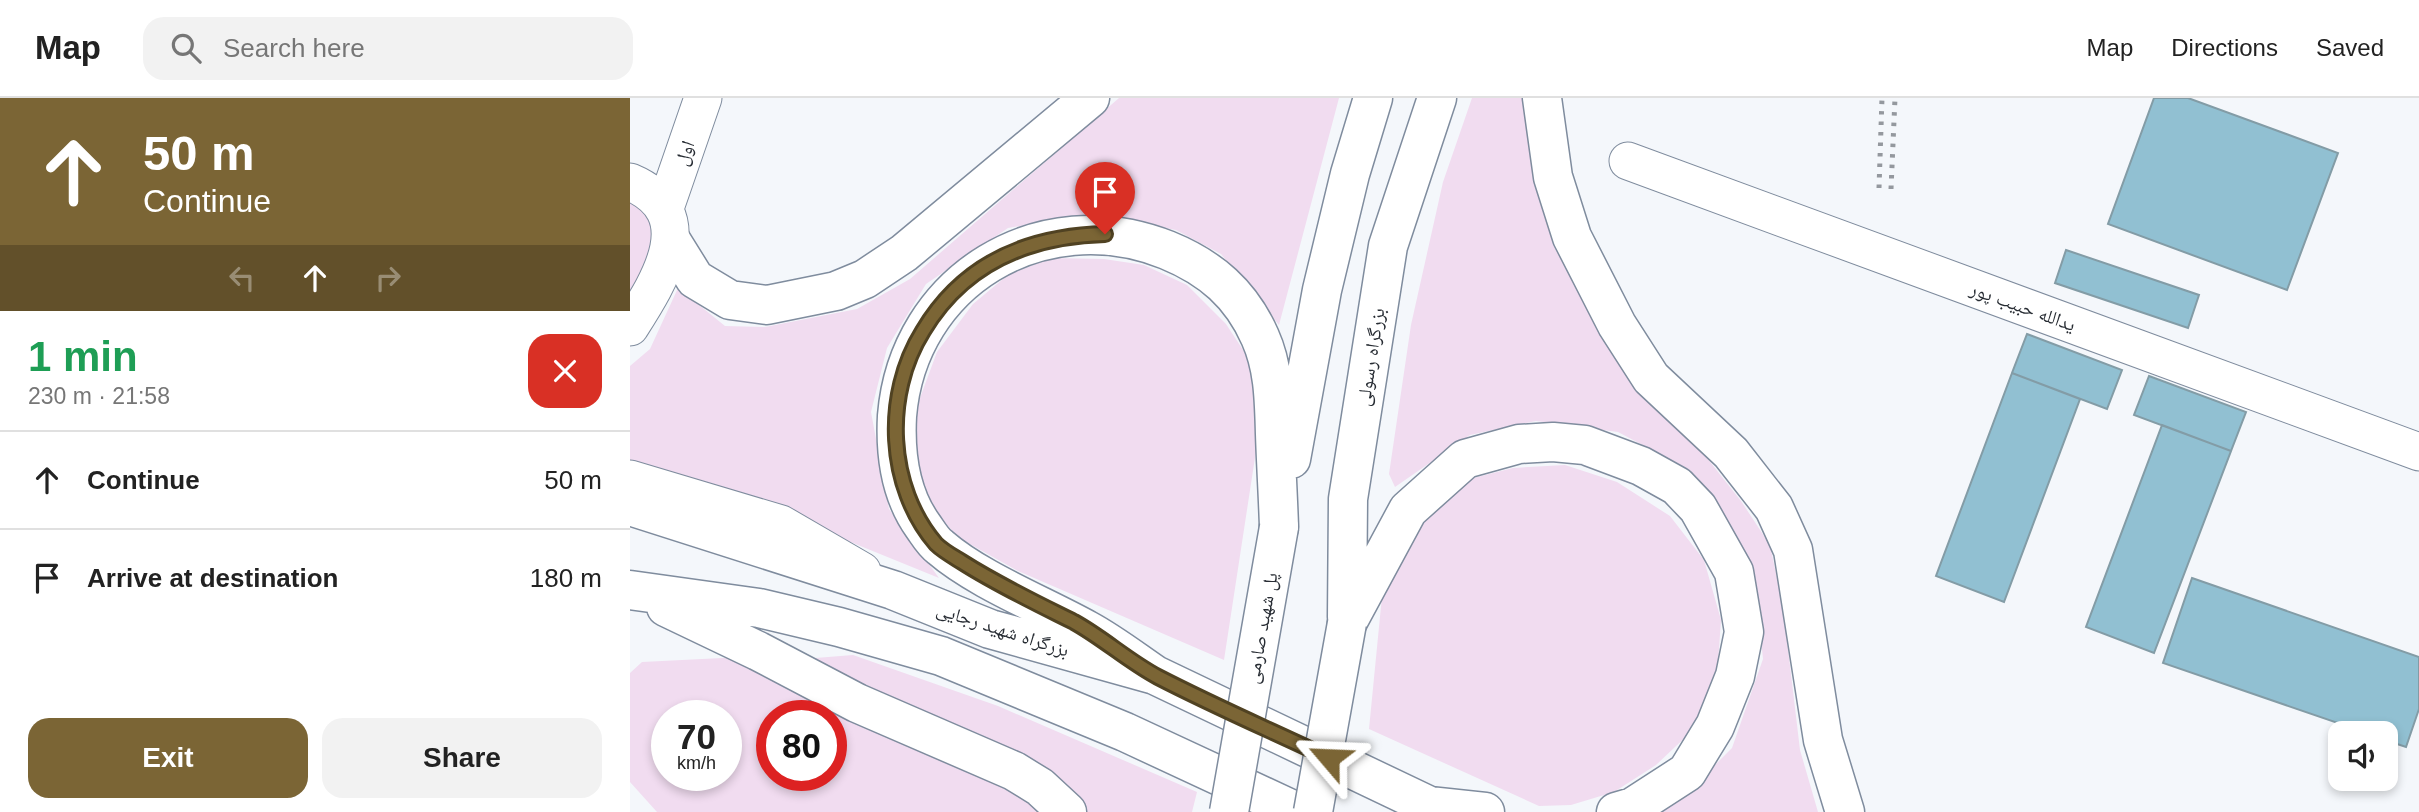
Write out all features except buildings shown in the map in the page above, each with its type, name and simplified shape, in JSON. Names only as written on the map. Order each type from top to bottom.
[{"type":"highway","points":[[669,225],[695,279],[730,300],[767,306],[836,291],[864,279],[904,253],[1090,98]]},
{"type":"highway","points":[[1279,527],[1322,290],[1350,174],[1373,98]]},
{"type":"highway","name":"بزرگراه رسولی","points":[[1348,623],[1348,499],[1388,246],[1437,98]]},
{"type":"highway","points":[[1542,98],[1553,177],[1572,237],[1617,325],[1651,378],[1731,453],[1774,508],[1793,550],[1823,740],[1845,812]]},
{"type":"highway","points":[[1155,675],[1090,631],[967,565],[939,547],[921,524],[911,507],[904,486],[896,438],[899,400],[906,367],[919,337],[936,309],[960,285],[983,269],[1006,255],[1049,239],[1105,234],[1150,244],[1195,261],[1218,279],[1234,297],[1249,316],[1261,340],[1273,386],[1279,527]]},
{"type":"highway","points":[[1314,812],[1348,623],[1408,510],[1465,459],[1519,444],[1553,442],[1585,445],[1641,466],[1677,486],[1698,508],[1734,572],[1744,632],[1735,676],[1716,726],[1687,772],[1633,807],[1616,812]]},
{"type":"highway","name":"بزرگراه شهید رجایی","points":[[630,506],[893,590],[990,629],[1155,675],[1436,809],[1485,812]]},
{"type":"highway","name":"پل شهید صارمی","points":[[1229,812],[1279,527]]},
{"type":"highway","points":[[636,596],[758,651],[857,703],[1014,771],[1040,787],[1067,812]]},
{"type":"highway","points":[[636,596],[759,608],[941,656],[1125,732],[1297,812]]},
{"type":"street","name":"اول","points":[[630,327],[659,278],[669,225],[703,98]]},
{"type":"street","name":"یدالله حبیب پور","points":[[1628,161],[2419,452]]},
{"type":"street","points":[[630,182],[640,187],[669,225]]},
{"type":"street","points":[[630,479],[780,524],[893,590]]},
{"type":"shaded area","points":[[1119,98],[1339,98],[1279,325],[1221,254],[1176,230],[1092,214],[1008,228],[926,284],[887,348],[871,412],[889,509],[939,578],[799,521],[630,465],[630,366],[650,349],[678,288],[725,326],[765,327],[857,309],[910,279]]},
{"type":"shaded area","points":[[1472,98],[1528,98],[1673,415],[1741,501],[1770,545],[1783,607],[1800,750],[1818,812],[1662,812],[1678,802],[1732,748],[1763,659],[1754,573],[1720,509],[1690,470],[1618,432],[1536,421],[1470,435],[1395,487],[1389,474],[1411,325],[1443,182]]},
{"type":"shaded area","points":[[630,195],[651,222],[657,240],[630,297]]},
{"type":"shaded area","points":[[1052,258],[1104,259],[1144,265],[1187,285],[1226,324],[1251,362],[1260,425],[1224,660],[1018,571],[959,538],[927,503],[912,461],[917,406],[937,352],[973,304],[1009,274]]},
{"type":"shaded area","points":[[1565,465],[1617,482],[1670,516],[1704,560],[1721,620],[1717,678],[1693,730],[1656,765],[1614,792],[1571,805],[1539,806],[1369,729],[1383,586],[1425,517],[1469,479],[1513,468]]},
{"type":"shaded area","points":[[853,655],[998,706],[1197,792],[1192,812],[1074,812],[803,659]]},
{"type":"shaded area","points":[[742,657],[834,700],[756,700],[756,791],[847,791],[847,706],[1008,782],[1049,812],[657,812],[630,782],[630,673],[642,662]]},
{"type":"railway","points":[[1879,188],[1882,98]]},
{"type":"railway","points":[[1891,189],[1895,98]]},
{"type":"route","points":[[1105,234],[1049,239],[1006,255],[960,285],[936,309],[919,337],[906,367],[899,400],[896,438],[899,468],[911,507],[939,547],[976,571],[1090,631],[1155,675],[1329,758]]}]
